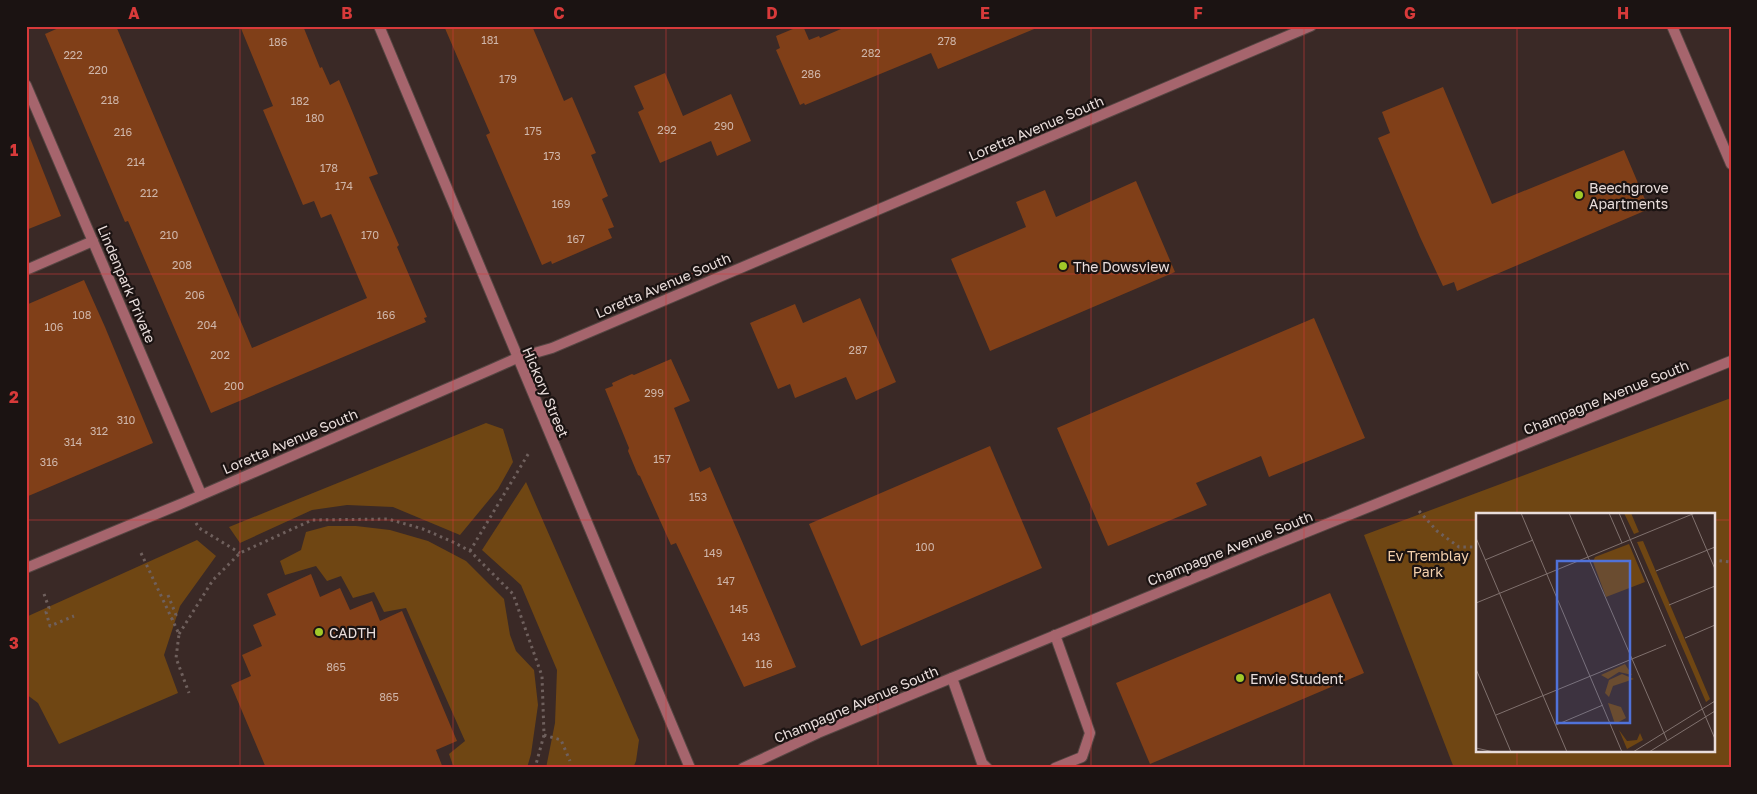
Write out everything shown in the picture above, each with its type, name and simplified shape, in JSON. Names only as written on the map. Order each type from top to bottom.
[{"type":"street","name":"Hickory Street","points":[[379,26],[690,768]]},
{"type":"street","name":"Loretta Avenue South","points":[[26,568],[183,503],[517,358],[552,348],[1311,26]]},
{"type":"street","points":[[1672,26],[1731,164]]},
{"type":"street","name":"Lindenpark Private","points":[[26,86],[201,494]]},
{"type":"street","points":[[26,270],[93,241]]},
{"type":"street","name":"Champagne Avenue South","points":[[744,768],[818,733],[1055,635],[1731,362]]},
{"type":"street","points":[[1055,635],[1090,733],[1082,757],[1055,768]]},
{"type":"street","points":[[952,678],[982,763],[987,768]]},
{"type":"path","points":[[470,551],[530,451]]},
{"type":"path","points":[[1404,493],[1437,531],[1459,547],[1476,547]]},
{"type":"path","points":[[183,503],[199,528],[240,553]]},
{"type":"path","points":[[189,693],[176,658],[179,634],[213,580],[240,553],[312,520],[388,519],[423,529],[470,551],[513,594],[542,676],[544,736],[535,768]]},
{"type":"path","points":[[142,553],[179,634]]},
{"type":"path","points":[[1714,560],[1731,562]]},
{"type":"path","points":[[44,594],[50,626],[74,616]]},
{"type":"path","points":[[168,595],[176,616],[172,619]]},
{"type":"path","points":[[544,736],[561,740],[570,760]]},
{"type":"green space","name":"Ev Tremblay Park","points":[[1731,398],[1731,768],[1454,768],[1364,535]]},
{"type":"green space","points":[[486,423],[503,429],[513,462],[498,489],[460,535],[393,507],[347,505],[312,510],[240,543],[229,527]]},
{"type":"green space","points":[[526,482],[639,740],[633,768],[546,768],[555,723],[557,670],[521,585],[482,550]]},
{"type":"green space","points":[[328,526],[356,526],[390,530],[428,541],[466,561],[504,599],[510,635],[516,651],[534,670],[538,705],[531,754],[527,768],[454,768],[449,754],[465,741],[406,608],[384,612],[374,592],[353,598],[341,576],[327,581],[316,566],[285,575],[280,561],[301,550],[306,532]]},
{"type":"green space","points":[[197,540],[216,556],[180,606],[164,655],[178,693],[59,744],[38,703],[26,694],[26,617]]},
{"type":"building","points":[[63,26],[116,26],[252,348],[367,298],[331,214],[321,218],[314,201],[303,205],[263,110],[273,106],[240,26],[303,26],[320,68],[322,67],[330,85],[339,80],[350,106],[378,174],[369,177],[399,245],[397,247],[427,317],[424,318],[426,322],[211,413],[128,221],[125,222],[45,34]]},
{"type":"building","points":[[444,26],[532,26],[564,101],[572,97],[596,153],[591,155],[608,196],[602,199],[614,227],[608,229],[612,238],[552,264],[551,261],[542,265],[486,135],[490,133]]},
{"type":"building","points":[[803,26],[809,40],[819,36],[820,38],[848,26],[1039,27],[938,69],[931,53],[805,105],[804,103],[800,105],[776,50],[780,48],[776,36]]},
{"type":"building","points":[[665,73],[683,116],[731,94],[751,141],[717,156],[711,141],[660,163],[638,112],[644,109],[634,86]]},
{"type":"building","name":"Beechgrove Apartments","points":[[1443,87],[1492,204],[1624,150],[1649,209],[1457,291],[1454,282],[1443,286],[1378,138],[1390,133],[1382,112]]},
{"type":"building","points":[[28,133],[61,216],[26,230],[26,134]]},
{"type":"building","name":"The Dowsview","points":[[1136,181],[1175,272],[990,351],[951,259],[1026,227],[1016,202],[1045,190],[1056,217]]},
{"type":"building","points":[[84,280],[153,443],[26,497],[26,305]]},
{"type":"building","points":[[860,298],[896,382],[856,400],[846,377],[795,398],[790,384],[778,389],[750,323],[795,304],[803,323]]},
{"type":"building","points":[[1314,318],[1365,438],[1269,477],[1261,456],[1196,483],[1207,505],[1108,546],[1057,428]]},
{"type":"building","points":[[671,359],[690,401],[674,408],[700,472],[710,467],[796,667],[744,687],[676,543],[671,545],[638,475],[605,389],[613,386],[612,383]]},
{"type":"building","points":[[990,446],[1042,568],[861,646],[809,524]]},
{"type":"building","points":[[311,574],[320,597],[340,588],[350,610],[372,601],[380,621],[402,611],[457,741],[436,750],[443,768],[266,768],[231,685],[251,676],[242,655],[262,646],[253,625],[276,615],[267,594]]},
{"type":"building","name":"Envie Student","points":[[1330,593],[1364,673],[1150,764],[1116,683]]},
{"type":"place","name":"Beechgrove Apartments","points":[[1579,195]]},
{"type":"place","name":"The Dowsview","points":[[1063,266]]},
{"type":"place","name":"CADTH","points":[[319,632]]},
{"type":"place","name":"Envie Student","points":[[1240,678]]}]
